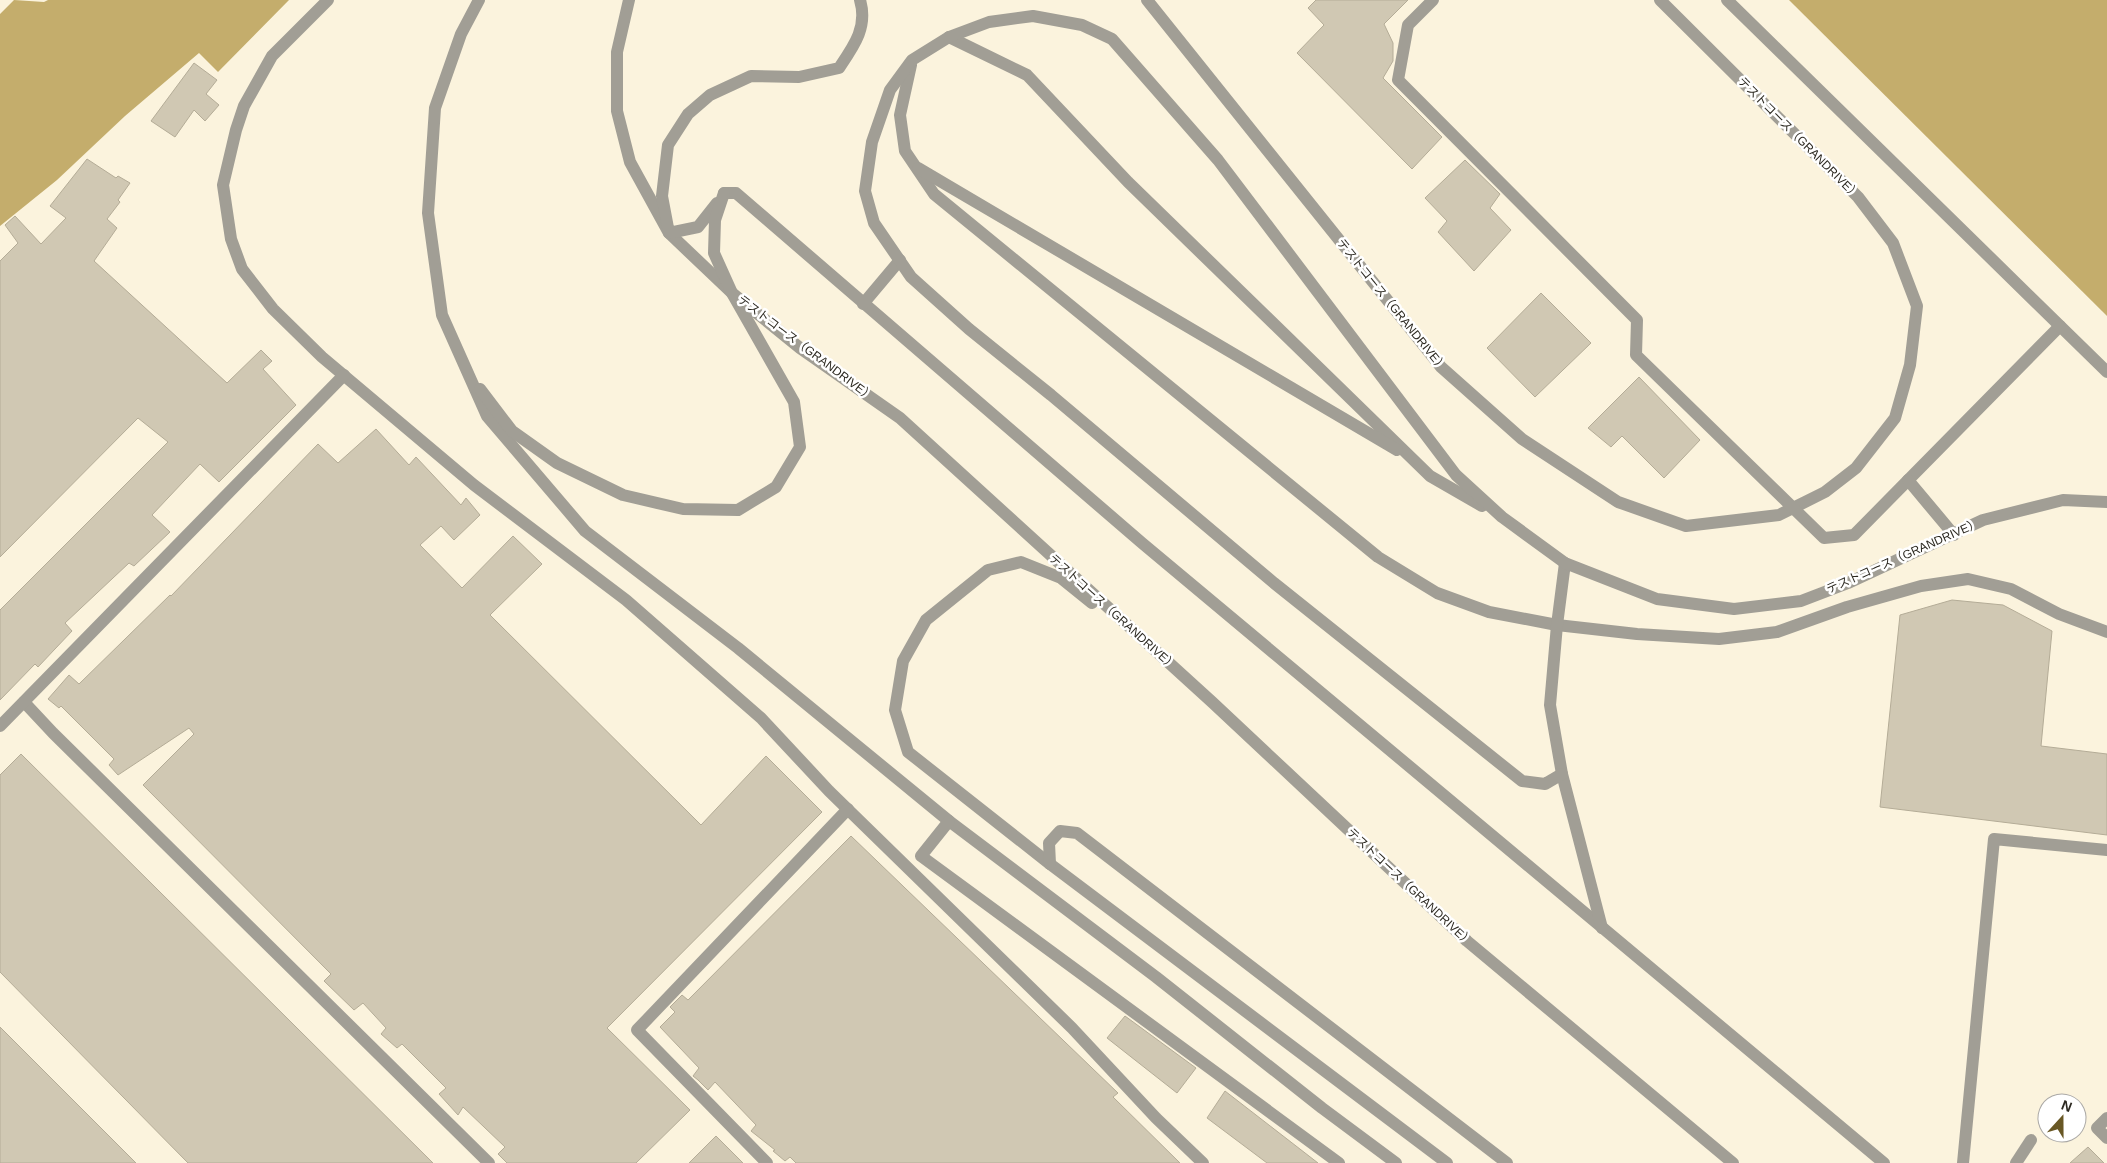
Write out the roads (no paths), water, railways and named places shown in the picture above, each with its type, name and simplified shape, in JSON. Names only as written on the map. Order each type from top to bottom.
[{"type":"lane","points":[[328,0],[272,56],[244,106],[223,185],[231,239],[242,269],[273,309],[322,357],[474,485],[626,600],[761,718],[848,809],[1072,1028],[1156,1118],[1204,1163]]},
{"type":"lane","points":[[479,0],[461,34],[435,108],[428,213],[442,315],[487,416],[585,531],[738,648],[949,821],[1396,1163]]},
{"type":"lane","name":"テストコース（GRANDRIVE）","points":[[629,0],[617,52],[617,111],[630,162],[669,233],[732,293],[800,348],[900,418],[1212,702],[1467,941],[1733,1163]]},
{"type":"lane","points":[[724,193],[698,227],[669,233],[662,196],[668,144],[688,114],[710,95],[751,76],[799,77],[839,68],[858,41],[864,12],[860,0]]},
{"type":"lane","name":"テストコース（GRANDRIVE）","points":[[1147,0],[1441,367],[1522,439],[1618,502],[1686,526],[1779,516],[1825,492],[1856,468],[1895,418],[1910,365],[1917,306],[1893,243],[1858,196],[1660,0]]},
{"type":"lane","points":[[1433,0],[1408,25],[1398,80],[1637,320],[1636,355],[1824,538],[1854,535],[2060,326]]},
{"type":"lane","points":[[1727,0],[2107,372]]},
{"type":"lane","name":"テストコース（GRANDRIVE）","points":[[1562,774],[1545,784],[1522,781],[1274,584],[1051,395],[969,329],[911,277],[874,223],[865,191],[872,142],[890,90],[912,60],[949,37],[990,22],[1033,16],[1082,25],[1112,39],[1218,160],[1456,475],[1502,517],[1566,563],[1657,599],[1734,609],[1801,600],[1848,583],[1983,520],[2063,500],[2107,502]]},
{"type":"lane","points":[[949,37],[1027,75],[1128,182],[1430,476],[1502,517]]},
{"type":"lane","name":"テストコース（GRANDRIVE）","points":[[912,60],[900,115],[905,151],[934,194],[1378,557],[1437,593],[1489,612],[1557,625],[1637,634],[1720,639],[1777,632],[1847,607],[1921,586],[1968,579],[2011,589],[2059,614],[2107,632]]},
{"type":"lane","points":[[916,166],[1414,460]]},
{"type":"lane","points":[[466,370],[512,431],[557,463],[623,495],[683,508],[738,510],[776,487],[800,447],[794,402],[732,293],[714,253],[715,220],[724,193]]},
{"type":"lane","points":[[724,193],[736,193],[1142,543],[1884,1163]]},
{"type":"lane","points":[[863,304],[900,260]]},
{"type":"lane","points":[[0,726],[344,375]]},
{"type":"lane","points":[[1908,480],[1954,534]]},
{"type":"lane","points":[[1212,702],[1061,578],[1021,562],[988,570],[926,620],[903,660],[895,710],[908,752],[1050,864],[1447,1163]]},
{"type":"lane","points":[[1566,563],[1557,625],[1550,704],[1562,774],[1602,928]]},
{"type":"lane","points":[[24,702],[53,733],[489,1163]]},
{"type":"lane","points":[[767,1163],[637,1030],[848,809]]},
{"type":"lane","points":[[949,821],[921,856],[1339,1163]]},
{"type":"lane","points":[[1050,864],[1049,843],[1060,830],[1077,833],[1507,1163]]},
{"type":"lane","points":[[1962,1163],[1994,839],[2107,850]]},
{"type":"lane","points":[[2107,1118],[2097,1128],[2107,1138]]},
{"type":"lane","points":[[2016,1163],[2031,1140]]}]
